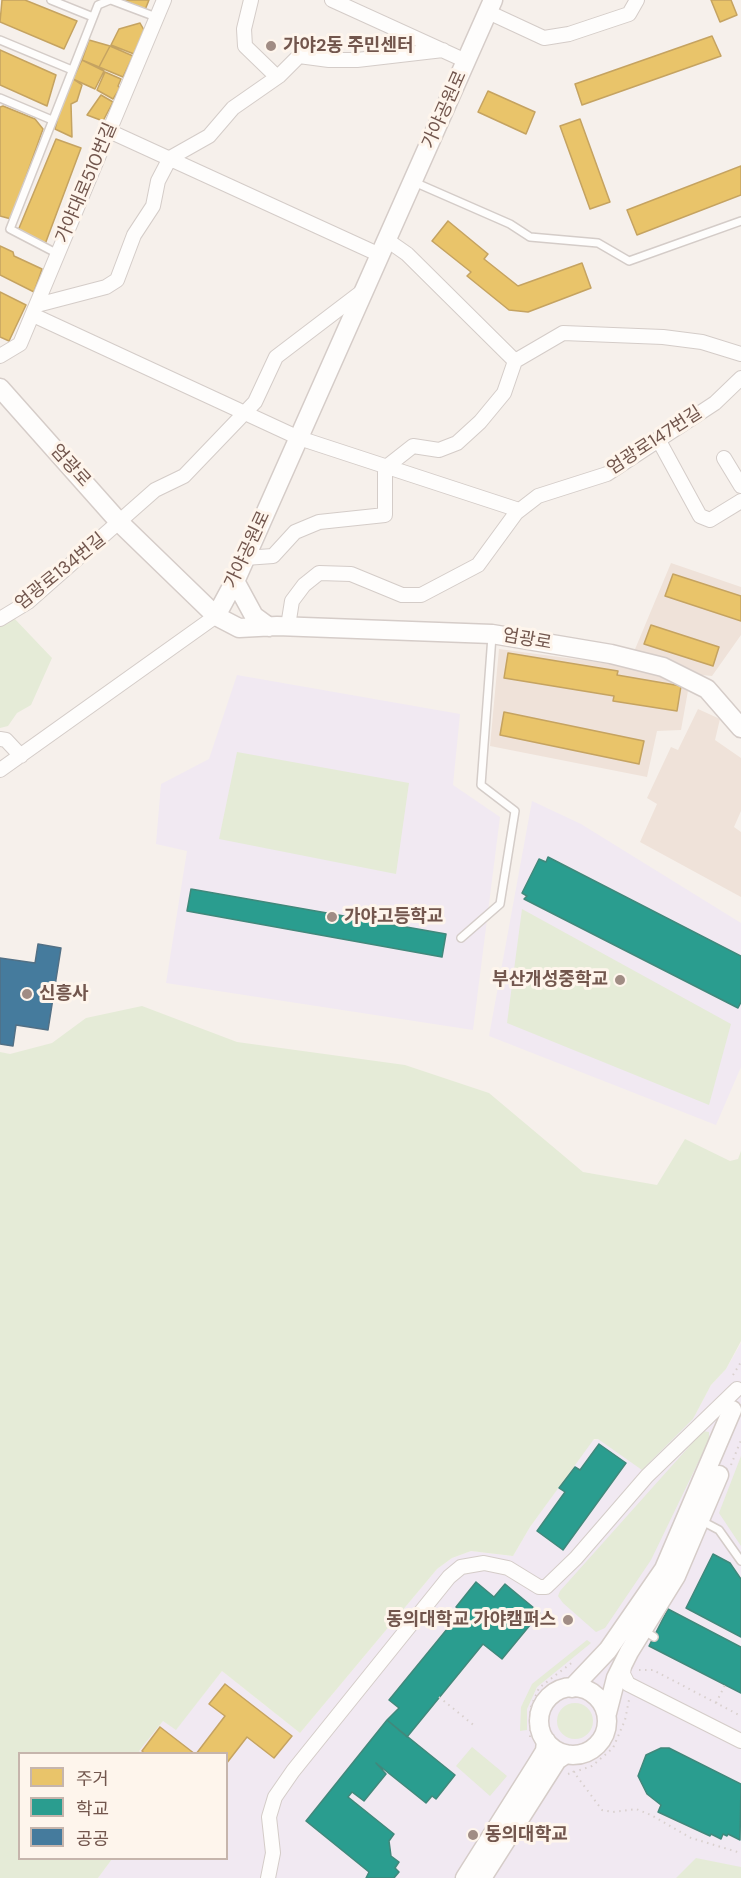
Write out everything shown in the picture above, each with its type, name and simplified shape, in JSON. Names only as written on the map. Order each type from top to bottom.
[{"type":"main road","name":"가야공원로","points":[[216,616],[235,581],[491,6]]},
{"type":"main road","name":"엄광로","points":[[0,388],[120,522],[216,616],[238,628],[288,626],[492,634],[611,654],[663,667],[707,688],[741,728]]},
{"type":"main road","points":[[235,581],[255,616],[269,627]]},
{"type":"main road","points":[[569,1763],[600,1743],[606,1733],[609,1705],[676,1576],[694,1518],[737,1416]]},
{"type":"main road","points":[[572,1688],[608,1650],[664,1569],[694,1518]]},
{"type":"main road","points":[[465,1878],[545,1751],[538,1741],[543,1704],[559,1690],[572,1688],[591,1692],[609,1705]]},
{"type":"main road","points":[[538,1741],[557,1752],[569,1763]]},
{"type":"main road","points":[[482,1878],[557,1760],[569,1763]]},
{"type":"street","name":"가야대로510번길","points":[[0,356],[20,344],[164,0]]},
{"type":"street","points":[[251,0],[244,28],[245,46],[277,77]]},
{"type":"street","points":[[332,0],[466,61]]},
{"type":"street","name":"가야공원로","points":[[491,6],[544,38],[569,34],[629,14],[637,0]]},
{"type":"street","points":[[35,310],[106,287],[117,279],[134,235],[153,206],[158,181],[170,158],[209,136],[234,108],[277,77],[299,56],[329,60],[357,60],[443,50]]},
{"type":"street","points":[[109,131],[384,248],[408,254],[514,361]]},
{"type":"street","name":"엄광로134번길","points":[[0,619],[28,603],[155,490],[184,477],[255,402],[276,357],[365,289]]},
{"type":"street","points":[[35,310],[245,414],[299,438],[519,510]]},
{"type":"street","points":[[386,466],[413,446],[438,450],[457,443],[480,422],[504,393],[514,361],[563,333],[663,337],[702,342],[741,354]]},
{"type":"street","name":"엄광로147번길","points":[[288,626],[292,601],[304,585],[319,573],[351,574],[402,595],[421,595],[478,565],[519,510],[538,496],[607,474],[715,403],[741,378]]},
{"type":"street","points":[[658,439],[700,516],[710,520],[741,501]]},
{"type":"street","points":[[724,458],[741,486]]},
{"type":"street","points":[[245,558],[273,556],[295,532],[320,522],[385,515],[386,466]]},
{"type":"street","name":"가야공원로","points":[[0,770],[216,616]]},
{"type":"street","points":[[0,739],[6,740],[21,756]]},
{"type":"street","points":[[268,1878],[273,1853],[269,1817],[275,1797],[293,1771],[449,1577],[461,1567],[484,1563],[508,1568],[539,1587],[546,1587],[576,1558],[647,1476],[737,1389]]},
{"type":"street","points":[[630,1664],[624,1674],[628,1684],[741,1741]]},
{"type":"street","points":[[609,1705],[617,1688],[628,1684]]},
{"type":"lane","points":[[51,0],[93,17]]},
{"type":"lane","points":[[58,254],[10,229],[93,17],[98,5],[111,0],[156,17]]},
{"type":"lane","points":[[0,40],[72,70]]},
{"type":"lane","points":[[0,98],[52,120]]},
{"type":"lane","points":[[413,182],[510,224],[531,237],[598,243],[629,261],[741,222]]},
{"type":"lane","points":[[461,938],[500,904],[515,811],[481,785],[492,634]]},
{"type":"lane","points":[[694,1518],[719,1530],[741,1561]]},
{"type":"path","points":[[538,1741],[528,1720],[539,1688],[578,1658]]},
{"type":"path","points":[[630,1664],[642,1671],[653,1670],[741,1716]]},
{"type":"path","points":[[716,1703],[725,1685]]},
{"type":"path","points":[[439,1697],[476,1727]]},
{"type":"path","points":[[569,1763],[592,1766],[607,1755],[621,1733],[628,1702],[634,1700]]},
{"type":"path","points":[[564,1776],[569,1763]]},
{"type":"path","points":[[569,1763],[602,1809],[613,1812],[636,1809],[691,1838],[741,1853]]},
{"type":"shaded area","points":[[671,563],[741,587],[741,635],[712,676],[691,674],[681,730],[657,731],[647,777],[490,746],[499,649],[628,666]]},
{"type":"shaded area","name":"가야고등학교","points":[[237,675],[460,714],[453,785],[500,817],[473,1030],[166,983],[187,851],[156,844],[161,784],[209,759]]},
{"type":"shaded area","points":[[698,709],[720,719],[715,740],[741,758],[741,811],[734,827],[741,832],[741,897],[640,842],[657,804],[647,798],[671,747],[678,750]]},
{"type":"shaded area","name":"부산개성중학교","points":[[532,801],[581,824],[741,923],[741,1067],[716,1125],[489,1036]]},
{"type":"shaded area","name":"동의대학교 가야캠퍼스","points":[[741,1343],[741,1878],[98,1878],[111,1860],[228,1860],[228,1752],[138,1752],[163,1721],[176,1729],[222,1671],[300,1733],[437,1569],[452,1558],[471,1551],[513,1556],[530,1527],[591,1441],[693,1419],[711,1385],[726,1369]]},
{"type":"green space","points":[[13,617],[52,658],[31,705],[17,713],[8,726],[0,728],[0,625]]},
{"type":"green space","points":[[237,752],[409,783],[396,874],[219,839]]},
{"type":"green space","points":[[522,909],[731,1024],[709,1105],[507,1023]]},
{"type":"green space","points":[[142,1006],[237,1042],[405,1065],[489,1093],[583,1172],[657,1185],[685,1139],[730,1161],[738,1159],[741,1151],[741,1341],[726,1369],[711,1385],[693,1419],[642,1470],[598,1439],[594,1439],[530,1527],[513,1556],[471,1551],[452,1558],[437,1569],[300,1733],[222,1671],[176,1730],[163,1721],[140,1752],[18,1752],[18,1860],[111,1860],[98,1878],[0,1878],[0,1052],[10,1054],[52,1043],[86,1018]]},
{"type":"green space","points":[[703,1431],[709,1432],[709,1440],[651,1560],[605,1628],[596,1632],[563,1603],[558,1596],[560,1591]]},
{"type":"green space","points":[[741,1456],[741,1546],[719,1513]]},
{"type":"green space","points":[[587,1640],[591,1643],[537,1687],[527,1709],[527,1730],[520,1731],[521,1707],[532,1684]]},
{"type":"green space","points":[[575,1703],[588,1708],[593,1721],[588,1734],[575,1739],[562,1734],[557,1721],[562,1708]]},
{"type":"green space","points":[[472,1747],[507,1776],[490,1796],[456,1766]]},
{"type":"green space","points":[[696,1858],[741,1867],[741,1878],[676,1878]]},
{"type":"building: 주거","points":[[2,0],[25,0],[77,21],[64,49],[0,22]]},
{"type":"building: 주거","points":[[124,0],[149,0],[145,10]]},
{"type":"building: 주거","points":[[711,0],[731,0],[737,15],[720,22]]},
{"type":"building: 주거","points":[[140,23],[144,30],[134,54],[111,45],[119,29]]},
{"type":"building: 주거","points":[[712,36],[721,56],[582,105],[575,84]]},
{"type":"building: 주거","points":[[89,40],[110,46],[99,67],[82,60]]},
{"type":"building: 주거","points":[[110,46],[133,56],[123,77],[99,67]]},
{"type":"building: 주거","points":[[0,50],[56,75],[47,106],[0,85]]},
{"type":"building: 주거","points":[[82,60],[104,71],[95,89],[73,79]]},
{"type":"building: 주거","points":[[105,72],[121,79],[118,86],[120,88],[113,99],[97,90]]},
{"type":"building: 주거","points":[[73,79],[82,85],[77,101],[71,104],[72,137],[55,129],[62,102]]},
{"type":"building: 주거","points":[[488,91],[535,112],[526,134],[478,112]]},
{"type":"building: 주거","points":[[101,95],[113,102],[103,121],[87,115]]},
{"type":"building: 주거","points":[[3,106],[35,119],[43,129],[11,219],[0,216],[0,107]]},
{"type":"building: 주거","points":[[580,119],[610,202],[590,209],[560,126]]},
{"type":"building: 주거","points":[[56,139],[81,148],[44,247],[17,233]]},
{"type":"building: 주거","points":[[741,166],[741,195],[637,235],[627,210]]},
{"type":"building: 주거","points":[[448,221],[488,254],[484,259],[518,286],[582,263],[591,288],[528,312],[509,310],[467,276],[471,272],[432,241]]},
{"type":"building: 주거","points":[[0,246],[13,252],[14,256],[42,269],[34,292],[0,275]]},
{"type":"building: 주거","points":[[0,292],[26,305],[9,341],[0,337]]},
{"type":"building: 주거","points":[[673,574],[741,596],[741,621],[665,596]]},
{"type":"building: 주거","points":[[651,625],[719,647],[713,666],[644,644]]},
{"type":"building: 주거","points":[[508,653],[618,671],[617,675],[681,686],[677,711],[613,701],[614,696],[504,678]]},
{"type":"building: 주거","points":[[504,712],[644,741],[639,764],[500,735]]},
{"type":"building: 주거","points":[[225,1684],[292,1736],[274,1758],[247,1737],[228,1761],[228,1752],[198,1752],[225,1716],[209,1704]]},
{"type":"building: 주거","points":[[160,1727],[192,1752],[143,1752]]},
{"type":"building: 학교","points":[[548,857],[741,956],[741,1002],[738,1008],[524,899],[527,896],[522,893],[539,859],[546,862]]},
{"type":"building: 학교","points":[[191,889],[446,934],[442,957],[187,911]]},
{"type":"building: 학교","points":[[599,1444],[626,1463],[563,1550],[537,1531],[565,1492],[559,1488],[575,1467],[580,1470]]},
{"type":"building: 학교","points":[[713,1554],[730,1563],[741,1579],[741,1637],[686,1608]]},
{"type":"building: 학교","points":[[476,1582],[494,1597],[505,1584],[540,1613],[502,1659],[483,1644],[407,1737],[387,1720],[399,1708],[389,1700],[461,1612],[456,1607]]},
{"type":"building: 학교","points":[[668,1609],[741,1647],[741,1693],[649,1646]]},
{"type":"building: 학교","points":[[387,1720],[455,1775],[436,1799],[432,1796],[426,1803],[376,1763],[386,1774],[364,1801],[352,1792],[348,1797],[394,1834],[389,1841],[391,1856],[399,1862],[395,1868],[399,1872],[394,1878],[366,1878],[369,1872],[306,1821]]},
{"type":"building: 학교","points":[[661,1748],[669,1748],[741,1784],[740,1840],[728,1834],[727,1836],[723,1834],[721,1839],[711,1834],[710,1836],[658,1812],[661,1805],[647,1794],[638,1776],[646,1755]]},
{"type":"building: 공공","name":"신흥사","points":[[38,944],[61,948],[48,1030],[16,1025],[13,1046],[0,1044],[0,958],[35,963]]},
{"type":"place","name":"가야2동 주민센터","points":[[271,46]]},
{"type":"place","name":"가야고등학교","points":[[332,917]]},
{"type":"place","name":"부산개성중학교","points":[[620,980]]},
{"type":"place","name":"신흥사","points":[[27,994]]},
{"type":"place","name":"동의대학교 가야캠퍼스","points":[[568,1620]]},
{"type":"place","name":"동의대학교","points":[[473,1835]]}]
